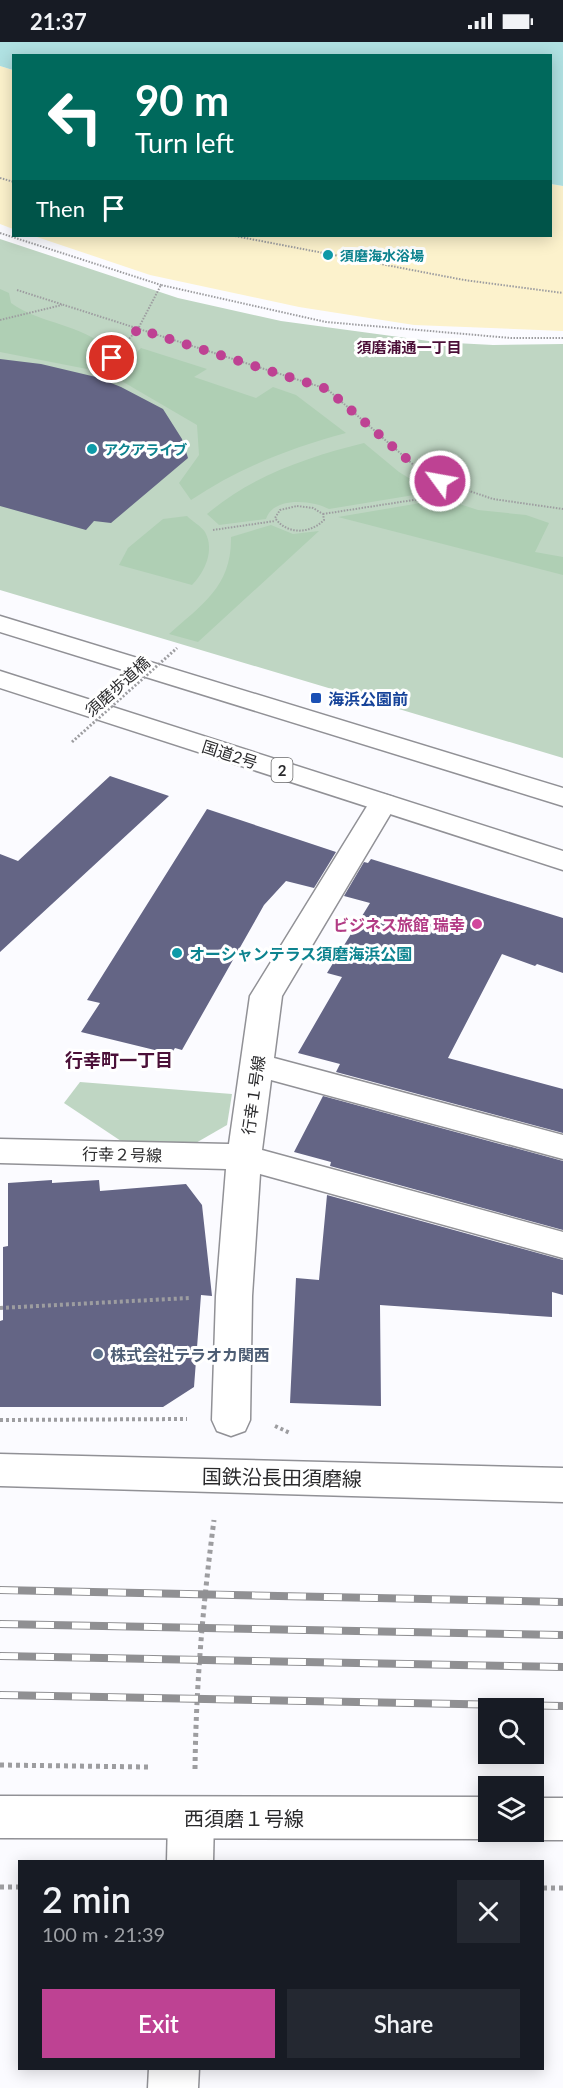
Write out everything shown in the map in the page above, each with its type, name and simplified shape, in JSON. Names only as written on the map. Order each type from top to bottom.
[{"type":"main road","points":[[0,624],[563,797]]},
{"type":"main road","name":"国道2号","points":[[0,679],[563,861]]},
{"type":"main road","name":"行幸１号線","points":[[214,1419],[234,1296],[244,1157],[266,996],[383,803]]},
{"type":"main road","points":[[257,1065],[563,1148]]},
{"type":"main road","name":"行幸２号線","points":[[0,1151],[244,1157],[563,1245]]},
{"type":"main road","name":"国鉄沿長田須磨線","points":[[0,1470],[563,1485]]},
{"type":"main road","name":"西須磨１号線","points":[[0,1817],[478,1818]]},
{"type":"main road","points":[[190,1860],[191,1818]]},
{"type":"main road","points":[[544,1818],[563,1819]]},
{"type":"main road","points":[[172,2088],[174,2070]]},
{"type":"path","points":[[12,237],[161,285],[326,322],[499,338],[563,338]]},
{"type":"path","points":[[240,237],[464,280],[563,293]]},
{"type":"path","points":[[99,372],[138,329],[161,285]]},
{"type":"path","points":[[17,290],[327,389],[416,467],[440,481],[466,492],[520,504],[563,509]]},
{"type":"path","points":[[0,320],[63,305]]},
{"type":"path","points":[[275,521],[277,513],[295,506],[312,507],[323,514],[466,492]]},
{"type":"path","points":[[213,530],[275,521],[290,529],[307,529],[323,522],[323,514]]},
{"type":"path","name":"須磨歩道橋","points":[[72,742],[177,648]]},
{"type":"path","points":[[0,1308],[234,1296]]},
{"type":"path","points":[[0,1420],[214,1419]]},
{"type":"path","points":[[184,1769],[195,1770],[196,1700],[204,1594],[215,1514]]},
{"type":"path","points":[[0,1766],[152,1767]]},
{"type":"path","points":[[0,1887],[18,1887]]},
{"type":"path","points":[[544,1888],[563,1888]]},
{"type":"green space","points":[[0,239],[178,298],[281,321],[436,342],[493,345],[563,344],[563,758],[0,590]]},
{"type":"green space","points":[[0,289],[9,293],[11,303],[22,310],[86,334],[108,349],[87,369],[0,352]]},
{"type":"green space","points":[[141,348],[207,369],[194,377],[256,398],[273,387],[296,395],[346,433],[265,460],[191,500],[179,483],[199,455],[197,425],[113,376]]},
{"type":"green space","points":[[364,443],[399,472],[432,492],[329,509],[304,502],[285,503],[277,506],[266,519],[219,525],[207,514],[242,489],[261,479],[301,462]]},
{"type":"green space","points":[[444,499],[478,510],[526,515],[549,523],[535,552],[563,557],[563,575],[338,517]]},
{"type":"green space","points":[[187,516],[205,532],[209,546],[207,560],[201,574],[192,585],[119,565],[128,548],[163,519]]},
{"type":"green space","points":[[271,525],[293,534],[319,531],[198,642],[169,634],[213,593],[221,582],[230,554],[231,537]]},
{"type":"green space","points":[[80,1082],[232,1094],[227,1125],[194,1144],[121,1141],[64,1103]]},
{"type":"sand","points":[[0,66],[12,70],[12,229],[0,224]]},
{"type":"sand","name":"須磨海水浴場","points":[[552,184],[563,186],[563,331],[414,325],[299,307],[150,275],[37,237],[552,237]]},
{"type":"water","points":[[0,42],[563,42],[563,186],[552,184],[552,54],[12,54],[12,70],[0,66]]},
{"type":"building","name":"アクアライブ","points":[[0,359],[41,364],[96,377],[163,409],[182,439],[188,458],[111,523],[94,521],[86,530],[0,506]]},
{"type":"building","points":[[110,776],[169,796],[0,952],[0,854],[18,861]]},
{"type":"building","name":"オーシャンテラス須磨海浜公園","points":[[207,809],[336,852],[314,888],[286,881],[264,905],[182,1050],[175,1048],[171,1054],[81,1032],[100,1003],[87,1000]]},
{"type":"building","points":[[371,859],[563,918],[563,973],[502,954],[448,1058],[563,1089],[563,1133],[336,1072],[340,1064],[298,1053],[342,977],[327,973],[370,903],[344,896],[364,862],[368,863]]},
{"type":"building","points":[[323,1096],[563,1161],[563,1230],[330,1166],[331,1162],[294,1152]]},
{"type":"building","points":[[52,1180],[52,1183],[99,1180],[100,1191],[186,1184],[202,1205],[212,1296],[201,1295],[194,1387],[163,1407],[0,1407],[0,1321],[3,1320],[3,1247],[8,1246],[8,1183]]},
{"type":"building","points":[[327,1195],[563,1260],[563,1295],[552,1292],[552,1317],[380,1305],[381,1406],[290,1403],[296,1278],[319,1280]]},
{"type":"railway","points":[[0,1590],[563,1602]]},
{"type":"railway","points":[[0,1624],[563,1635]]},
{"type":"railway","points":[[0,1656],[563,1667]]},
{"type":"railway","points":[[0,1695],[563,1706]]},
{"type":"place","name":"須磨海水浴場","points":[[328,255]]},
{"type":"place","name":"アクアライブ","points":[[92,449]]},
{"type":"place","name":"海浜公園前","points":[[316,698]]},
{"type":"place","name":"ビジネス旅館 瑞幸","points":[[477,924]]},
{"type":"place","name":"オーシャンテラス須磨海浜公園","points":[[177,953]]},
{"type":"place","name":"株式会社テラオカ関西","points":[[98,1354]]},
{"type":"district","name":"須磨浦通一丁目","points":[[409,347]]},
{"type":"district","name":"行幸町一丁目","points":[[119,1060]]},
{"type":"route","points":[[112,358],[138,329],[327,389],[416,467],[440,481]]}]
